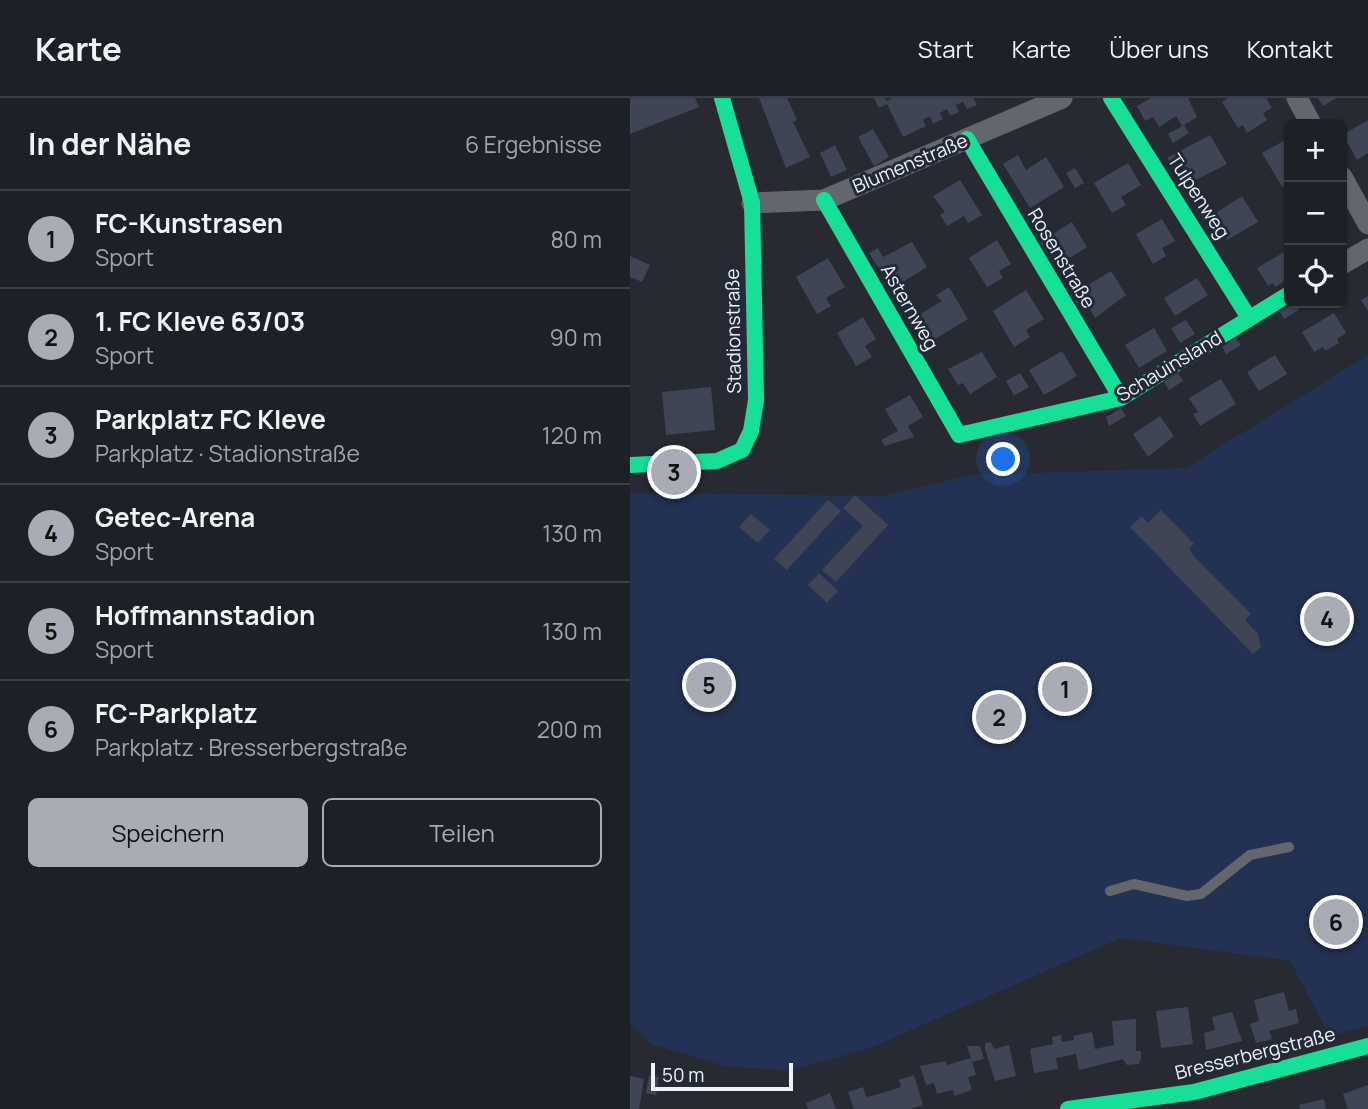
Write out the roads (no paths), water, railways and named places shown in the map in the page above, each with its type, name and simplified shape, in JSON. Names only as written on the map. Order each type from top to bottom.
[{"type":"street","name":"Stadionstraße","points":[[630,465],[717,461],[742,450],[751,431],[756,400],[752,203],[722,98]]},
{"type":"street","name":"Blumenstraße","points":[[752,203],[824,200],[1062,98]]},
{"type":"street","name":"Tulpenweg","points":[[1111,98],[1249,318]]},
{"type":"street","points":[[1297,98],[1308,119]]},
{"type":"street","name":"Rosenstraße","points":[[967,139],[1121,398]]},
{"type":"street","points":[[1345,182],[1368,224]]},
{"type":"street","name":"Asternweg","points":[[824,200],[959,435]]},
{"type":"street","points":[[1347,261],[1368,249]]},
{"type":"street","name":"Schauinsland","points":[[959,435],[1121,398],[1284,298]]},
{"type":"street","name":"Bresserbergstraße","points":[[1068,1109],[1194,1093],[1368,1046]]},
{"type":"lane","points":[[1110,891],[1134,884],[1187,896],[1201,894],[1250,855],[1289,847]]},
{"type":"place","name":"Parkplatz FC Kleve","points":[[674,472]]},
{"type":"place","name":"Getec-Arena","points":[[1327,619]]},
{"type":"place","name":"Hoffmannstadion","points":[[709,685]]},
{"type":"place","name":"FC-Kunstrasen","points":[[1065,689]]},
{"type":"place","name":"1. FC Kleve 63/03","points":[[999,717]]},
{"type":"place","name":"FC-Parkplatz","points":[[1336,922]]}]
